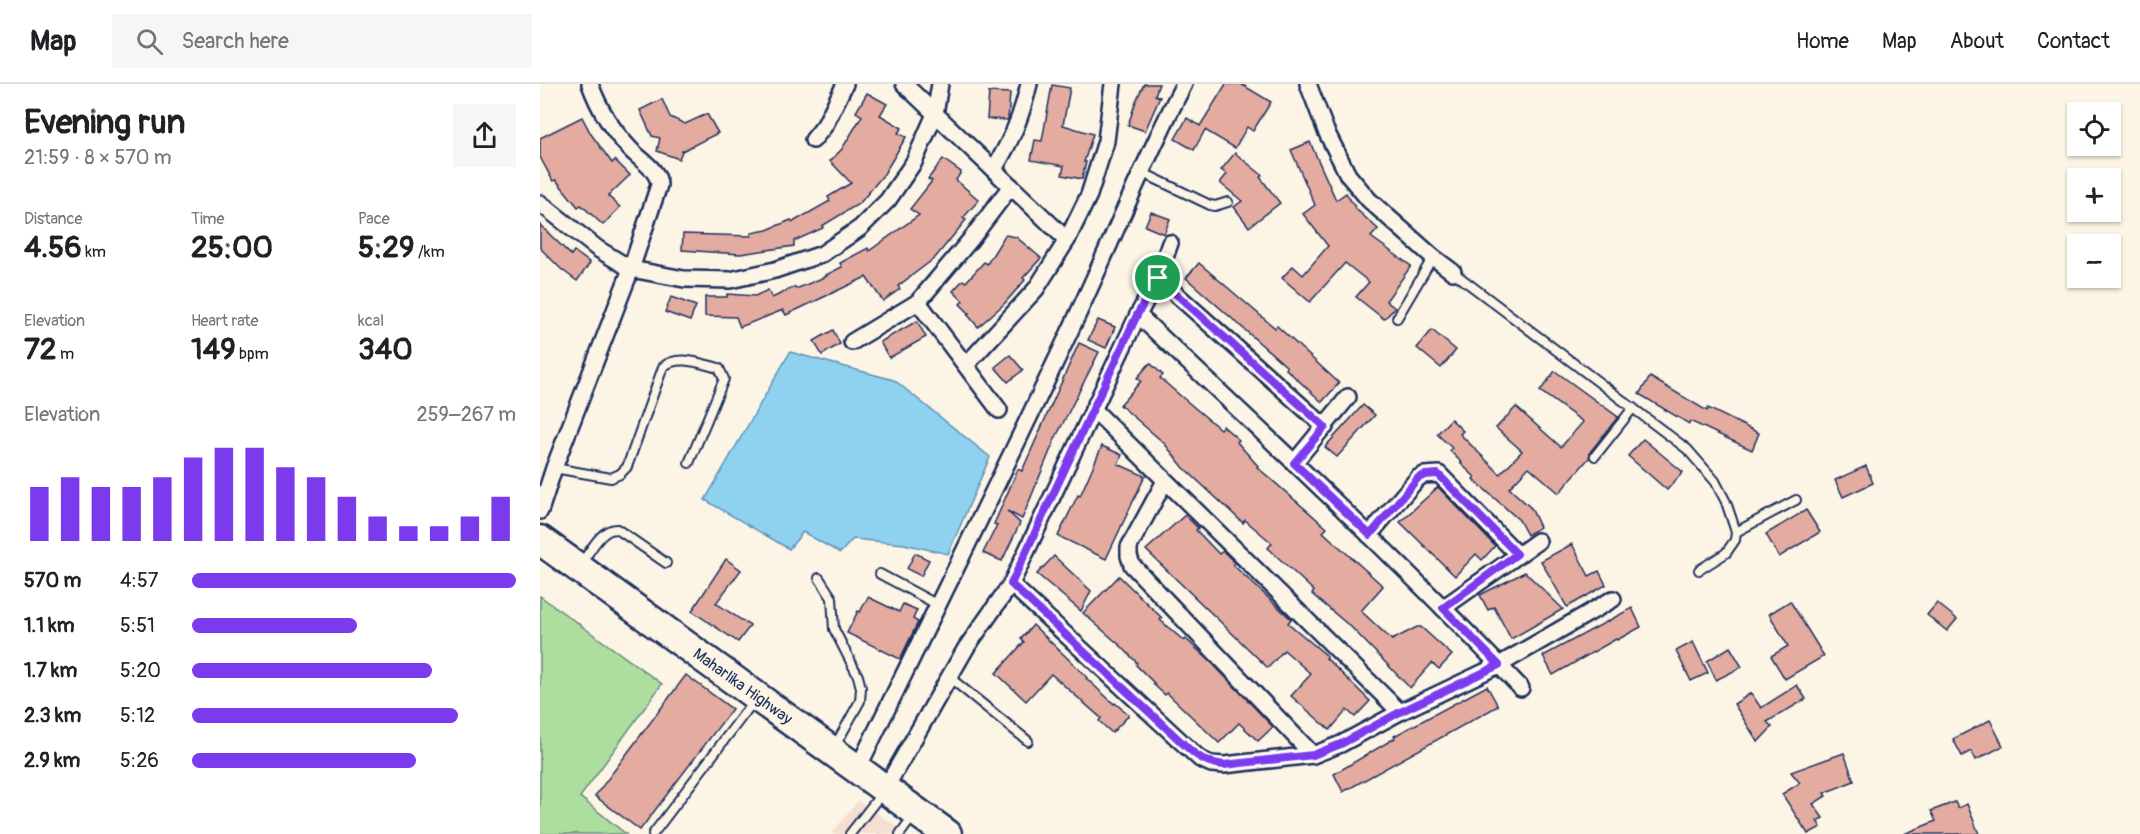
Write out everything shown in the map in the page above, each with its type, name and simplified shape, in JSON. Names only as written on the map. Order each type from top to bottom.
[{"type":"highway","name":"Maharlika Highway","points":[[540,540],[947,834]]},
{"type":"street","points":[[540,511],[554,468],[631,269],[659,180],[605,118],[590,84]]},
{"type":"street","points":[[813,140],[825,125],[845,84]]},
{"type":"street","points":[[904,84],[1067,240]]},
{"type":"street","points":[[540,203],[598,249],[631,269],[684,279],[730,280],[775,270],[822,254],[860,228],[888,200],[914,162],[935,114],[940,84]]},
{"type":"street","points":[[994,169],[1013,137],[1029,84]]},
{"type":"street","points":[[966,365],[1036,289],[1067,240],[1089,195],[1106,141],[1113,84]]},
{"type":"street","points":[[858,768],[1014,450],[1100,267],[1157,136],[1184,84]]},
{"type":"street","points":[[1308,84],[1326,131],[1348,175],[1369,200],[1453,272]]},
{"type":"street","points":[[852,342],[918,302],[971,239],[1011,186]]},
{"type":"street","points":[[885,789],[966,648],[1011,584],[1137,315],[1158,278],[1170,243]]},
{"type":"street","points":[[1158,278],[1325,427]]},
{"type":"street","points":[[918,302],[999,410]]},
{"type":"street","points":[[1137,315],[1370,535],[1521,688]]},
{"type":"street","points":[[1294,463],[1348,397]]},
{"type":"street","points":[[1093,409],[1400,712]]},
{"type":"street","points":[[1370,535],[1418,478],[1438,474],[1517,554]]},
{"type":"street","points":[[1165,481],[1129,547],[1131,565],[1313,755]]},
{"type":"street","points":[[1443,608],[1538,541]]},
{"type":"street","points":[[1011,584],[1200,759],[1211,764],[1224,765],[1313,755],[1341,744],[1400,712],[1499,665],[1613,599]]},
{"type":"lane","points":[[1141,172],[1210,205],[1215,206],[1228,202]]},
{"type":"lane","points":[[1397,318],[1433,257]]},
{"type":"lane","points":[[1453,272],[1687,449],[1705,468],[1715,481],[1736,532],[1735,540],[1726,553],[1699,570]]},
{"type":"lane","points":[[554,468],[611,478],[620,474],[627,467],[663,367],[670,361],[679,359],[719,368],[724,379],[690,463]]},
{"type":"lane","points":[[1595,456],[1633,408]]},
{"type":"lane","points":[[1736,532],[1796,500]]},
{"type":"lane","points":[[578,567],[605,532],[613,528],[666,563]]},
{"type":"lane","points":[[880,574],[938,605]]},
{"type":"lane","points":[[819,578],[832,598],[834,629],[858,676],[861,687],[860,701],[832,749]]},
{"type":"lane","points":[[950,677],[1028,741]]},
{"type":"lane","points":[[653,834],[757,696]]},
{"type":"lane","points":[[850,834],[885,789]]},
{"type":"lane","points":[[900,834],[917,812]]},
{"type":"shaded area","points":[[858,801],[908,834],[831,834]]},
{"type":"green space","points":[[540,596],[662,684],[580,797],[626,834],[540,834]]},
{"type":"water","points":[[790,352],[894,380],[990,457],[948,554],[904,544],[853,539],[840,553],[803,532],[789,549],[705,500]]},
{"type":"building","points":[[1144,84],[1159,84],[1155,95],[1160,97],[1145,131],[1128,125]]},
{"type":"building","points":[[1226,84],[1241,84],[1271,102],[1253,131],[1247,127],[1235,148],[1205,130],[1194,150],[1175,139],[1187,118],[1200,126]]},
{"type":"building","points":[[1052,85],[1070,88],[1063,125],[1093,134],[1084,162],[1086,162],[1082,179],[1062,175],[1064,166],[1031,160],[1035,140],[1042,141]]},
{"type":"building","points":[[989,92],[1010,93],[1008,120],[987,119]]},
{"type":"building","points":[[867,93],[887,104],[880,115],[902,128],[898,133],[906,137],[884,174],[860,203],[822,226],[823,228],[794,241],[794,246],[740,254],[682,250],[683,234],[751,236],[751,233],[767,230],[791,220],[793,222],[830,201],[828,197],[851,183],[830,161],[842,149],[862,116],[856,112]]},
{"type":"building","points":[[662,99],[670,117],[685,124],[707,114],[718,133],[682,151],[679,159],[657,151],[660,138],[652,136],[640,110]]},
{"type":"building","points":[[582,117],[612,163],[615,160],[630,175],[608,196],[620,207],[603,225],[581,205],[578,207],[556,180],[553,181],[540,157],[540,138]]},
{"type":"building","points":[[1310,142],[1336,200],[1346,193],[1356,209],[1378,229],[1371,237],[1411,266],[1386,301],[1395,308],[1384,319],[1356,297],[1369,282],[1345,263],[1310,302],[1282,278],[1293,266],[1303,275],[1328,246],[1303,214],[1315,205],[1291,150]]},
{"type":"building","points":[[1235,153],[1262,175],[1260,177],[1280,203],[1249,227],[1234,207],[1242,201],[1220,183],[1227,174],[1221,170]]},
{"type":"building","points":[[943,159],[961,172],[956,180],[979,200],[963,218],[966,220],[935,258],[898,286],[900,289],[883,301],[866,277],[786,315],[783,310],[740,327],[736,317],[705,316],[705,297],[727,297],[727,294],[755,296],[768,290],[772,298],[827,276],[842,267],[840,263],[868,248],[869,251],[919,215],[910,209],[932,181],[928,179]]},
{"type":"building","points":[[1151,212],[1170,219],[1164,234],[1145,226]]},
{"type":"building","points":[[540,225],[571,255],[574,251],[590,263],[577,281],[540,248]]},
{"type":"building","points":[[1005,235],[1016,237],[1041,258],[1004,304],[978,327],[960,304],[963,301],[953,291],[963,280],[966,282],[984,262],[987,264]]},
{"type":"building","points":[[1199,263],[1275,328],[1277,326],[1339,383],[1322,402],[1286,369],[1287,367],[1186,278]]},
{"type":"building","points":[[671,297],[696,306],[690,321],[665,312]]},
{"type":"building","points":[[1098,320],[1115,327],[1106,348],[1088,340]]},
{"type":"building","points":[[917,321],[926,337],[889,358],[880,342]]},
{"type":"building","points":[[833,330],[840,344],[822,355],[814,341]]},
{"type":"building","points":[[1432,330],[1456,350],[1441,368],[1417,348]]},
{"type":"building","points":[[1079,343],[1099,352],[1055,439],[1022,519],[1007,511],[1020,523],[1002,561],[983,553],[997,525],[994,524],[1018,469],[1022,471]]},
{"type":"building","points":[[1010,355],[1023,370],[1008,382],[995,367]]},
{"type":"building","points":[[1150,363],[1163,375],[1160,378],[1183,398],[1220,429],[1223,426],[1239,440],[1237,442],[1257,467],[1327,528],[1323,532],[1383,586],[1361,611],[1392,640],[1421,627],[1452,655],[1439,669],[1432,663],[1410,688],[1353,629],[1312,594],[1314,591],[1268,548],[1272,543],[1245,520],[1243,523],[1184,468],[1164,443],[1120,405],[1141,381],[1137,378]]},
{"type":"building","points":[[1555,371],[1618,417],[1590,452],[1589,458],[1559,493],[1529,467],[1509,488],[1531,508],[1540,527],[1527,535],[1519,520],[1473,479],[1475,477],[1450,451],[1452,448],[1437,434],[1451,419],[1463,431],[1460,434],[1500,474],[1522,451],[1496,428],[1516,407],[1561,447],[1583,422],[1540,391]]},
{"type":"building","points":[[1650,377],[1707,411],[1708,408],[1759,433],[1752,450],[1690,421],[1689,424],[1639,394]]},
{"type":"building","points":[[1363,405],[1375,415],[1337,457],[1325,447]]},
{"type":"building","points":[[1643,439],[1683,472],[1667,490],[1628,456]]},
{"type":"building","points":[[1102,446],[1122,455],[1118,464],[1145,476],[1106,559],[1058,536],[1078,495],[1080,496]]},
{"type":"building","points":[[1866,466],[1873,483],[1843,497],[1835,480]]},
{"type":"building","points":[[1438,487],[1495,546],[1482,560],[1476,554],[1455,576],[1400,522]]},
{"type":"building","points":[[1806,510],[1820,532],[1779,557],[1766,534]]},
{"type":"building","points":[[1185,515],[1219,554],[1223,551],[1235,563],[1233,565],[1291,619],[1288,623],[1327,656],[1326,658],[1370,701],[1355,717],[1347,710],[1330,730],[1291,696],[1311,674],[1284,650],[1268,668],[1146,550]]},
{"type":"building","points":[[1572,544],[1589,576],[1599,571],[1606,585],[1567,607],[1541,561]]},
{"type":"building","points":[[915,553],[929,560],[921,576],[907,569]]},
{"type":"building","points":[[1054,556],[1091,591],[1081,611],[1037,574]]},
{"type":"building","points":[[726,559],[741,570],[716,603],[750,626],[738,642],[692,611]]},
{"type":"building","points":[[1525,572],[1563,609],[1511,639],[1494,607],[1488,610],[1480,595]]},
{"type":"building","points":[[1119,576],[1162,618],[1160,620],[1184,641],[1186,639],[1212,663],[1273,727],[1258,741],[1239,723],[1219,743],[1167,693],[1165,695],[1153,684],[1122,647],[1083,613]]},
{"type":"building","points":[[868,597],[899,612],[903,604],[917,610],[913,619],[918,622],[900,659],[847,633]]},
{"type":"building","points":[[1790,601],[1824,656],[1785,679],[1771,656],[1788,646],[1769,614]]},
{"type":"building","points":[[1937,603],[1957,619],[1947,631],[1927,615]]},
{"type":"building","points":[[1632,608],[1641,627],[1553,675],[1543,656]]},
{"type":"building","points":[[1033,625],[1086,678],[1129,715],[1112,733],[1099,721],[1101,718],[1051,674],[1026,701],[996,673],[1024,642],[1021,639]]},
{"type":"building","points":[[1693,642],[1708,673],[1691,681],[1676,651]]},
{"type":"building","points":[[1730,647],[1742,667],[1716,680],[1707,661]]},
{"type":"building","points":[[686,675],[732,709],[640,830],[595,796]]},
{"type":"building","points":[[1797,685],[1806,699],[1767,722],[1772,727],[1758,742],[1734,704],[1751,693],[1761,708]]},
{"type":"building","points":[[1487,686],[1498,706],[1343,792],[1334,774],[1395,738],[1394,736]]},
{"type":"building","points":[[1990,720],[2003,746],[1976,760],[1971,751],[1962,756],[1953,739]]},
{"type":"building","points":[[1844,753],[1854,781],[1824,793],[1826,796],[1813,804],[1823,818],[1817,821],[1821,827],[1808,834],[1782,794],[1800,783],[1791,772]]},
{"type":"building","points":[[1955,802],[1958,808],[1967,804],[1979,834],[1904,834],[1936,821],[1931,811]]},
{"type":"route","points":[[1158,278],[1325,427],[1294,463],[1370,535],[1418,478],[1438,474],[1517,554],[1443,608],[1499,665],[1400,712],[1341,744],[1313,755],[1224,765],[1211,764],[1200,759],[1011,584],[1137,315],[1158,278]]}]
